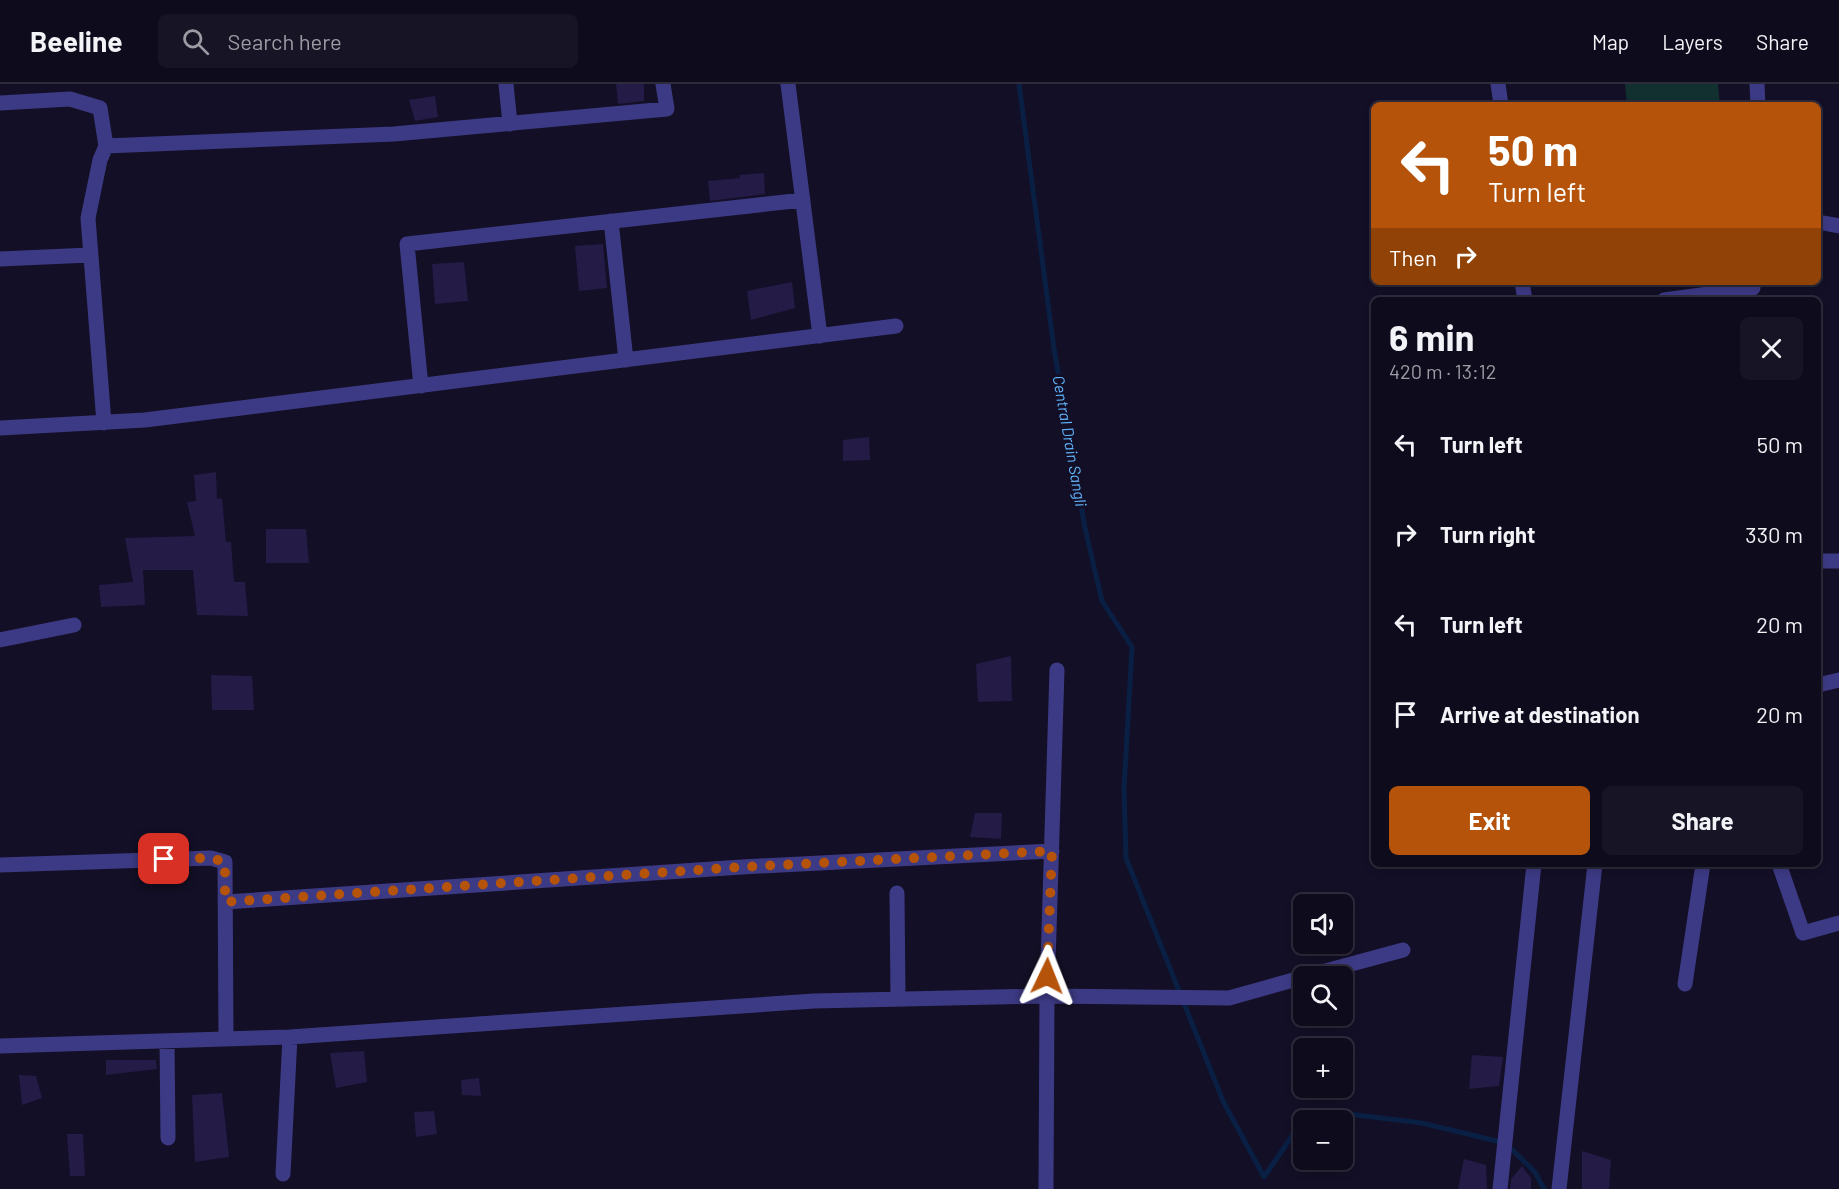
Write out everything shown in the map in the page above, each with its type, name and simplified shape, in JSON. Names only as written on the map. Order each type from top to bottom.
[{"type":"street","points":[[506,84],[510,124]]},
{"type":"street","points":[[106,146],[383,135],[667,109],[663,84]]},
{"type":"street","points":[[788,84],[820,336]]},
{"type":"street","points":[[1498,84],[1501,102]]},
{"type":"street","points":[[1756,84],[1758,102]]},
{"type":"street","points":[[0,103],[70,99],[100,108],[106,146],[100,160],[88,218],[104,423]]},
{"type":"street","points":[[421,386],[407,244],[803,200]]},
{"type":"street","points":[[611,221],[626,360]]},
{"type":"street","points":[[1821,223],[1839,226]]},
{"type":"street","points":[[0,259],[90,255]]},
{"type":"street","points":[[1686,297],[1753,288]]},
{"type":"street","points":[[0,428],[145,420],[896,326]]},
{"type":"street","points":[[1821,561],[1839,561]]},
{"type":"street","points":[[0,640],[74,625]]},
{"type":"street","points":[[1046,1189],[1047,996],[1057,670]]},
{"type":"street","points":[[1821,684],[1839,680]]},
{"type":"street","points":[[225,902],[754,867],[1052,851]]},
{"type":"street","points":[[0,865],[211,858],[225,862],[226,1039]]},
{"type":"street","points":[[1500,1189],[1534,867]]},
{"type":"street","points":[[1559,1189],[1595,867]]},
{"type":"street","points":[[1685,984],[1703,867]]},
{"type":"street","points":[[1780,867],[1803,933],[1839,923]]},
{"type":"street","points":[[897,893],[898,999]]},
{"type":"street","points":[[1345,966],[1403,950]]},
{"type":"street","points":[[0,1046],[290,1037],[814,1001],[1047,996],[1229,998],[1293,980]]},
{"type":"street","points":[[283,1174],[290,1037]]},
{"type":"street","points":[[167,1041],[168,1138]]},
{"type":"green space","points":[[1625,84],[1718,84],[1720,102],[1627,102]]},
{"type":"building","points":[[616,84],[644,84],[644,101],[618,104]]},
{"type":"building","points":[[435,96],[438,117],[415,121],[409,100]]},
{"type":"building","points":[[764,173],[765,194],[710,201],[708,181]]},
{"type":"building","points":[[603,244],[607,288],[579,291],[575,246]]},
{"type":"building","points":[[464,262],[468,301],[435,304],[432,264]]},
{"type":"building","points":[[792,282],[795,308],[751,320],[747,291]]},
{"type":"building","points":[[869,437],[870,460],[843,461],[843,440]]},
{"type":"building","points":[[216,472],[217,499],[222,498],[226,542],[231,542],[234,582],[245,582],[248,616],[197,615],[193,570],[143,570],[145,605],[101,607],[99,585],[133,582],[125,538],[195,536],[187,502],[196,501],[194,475]]},
{"type":"building","points":[[266,529],[306,529],[309,563],[266,563]]},
{"type":"building","points":[[1011,656],[1012,701],[978,702],[976,664]]},
{"type":"building","points":[[211,675],[252,676],[254,710],[212,710]]},
{"type":"building","points":[[975,813],[1002,813],[1001,839],[970,837]]},
{"type":"building","points":[[364,1051],[367,1082],[336,1088],[330,1053]]},
{"type":"building","points":[[1472,1055],[1503,1057],[1499,1086],[1469,1089]]},
{"type":"building","points":[[106,1060],[156,1060],[157,1069],[106,1075]]},
{"type":"building","points":[[19,1075],[36,1076],[42,1098],[22,1105]]},
{"type":"building","points":[[479,1078],[481,1096],[462,1095],[461,1080]]},
{"type":"building","points":[[222,1093],[229,1157],[195,1162],[192,1095]]},
{"type":"building","points":[[434,1111],[437,1134],[416,1137],[414,1112]]},
{"type":"building","points":[[67,1134],[83,1134],[85,1176],[70,1176]]},
{"type":"building","points":[[1582,1151],[1611,1160],[1609,1189],[1582,1189]]},
{"type":"building","points":[[1464,1159],[1486,1165],[1487,1189],[1458,1189]]},
{"type":"building","points":[[1522,1166],[1531,1178],[1531,1189],[1510,1189],[1511,1179]]},
{"type":"waterway","name":"Central Drain Sangli","points":[[1019,84],[1054,349],[1085,528],[1102,601],[1132,647],[1124,789],[1126,858],[1223,1101],[1264,1177],[1293,1135]]},
{"type":"waterway","name":"Central Drain Sangli","points":[[1353,1115],[1422,1123],[1505,1143],[1535,1172],[1544,1189]]},
{"type":"route","points":[[164,859],[211,858],[225,862],[225,902],[742,867],[1052,851],[1047,976]]}]
